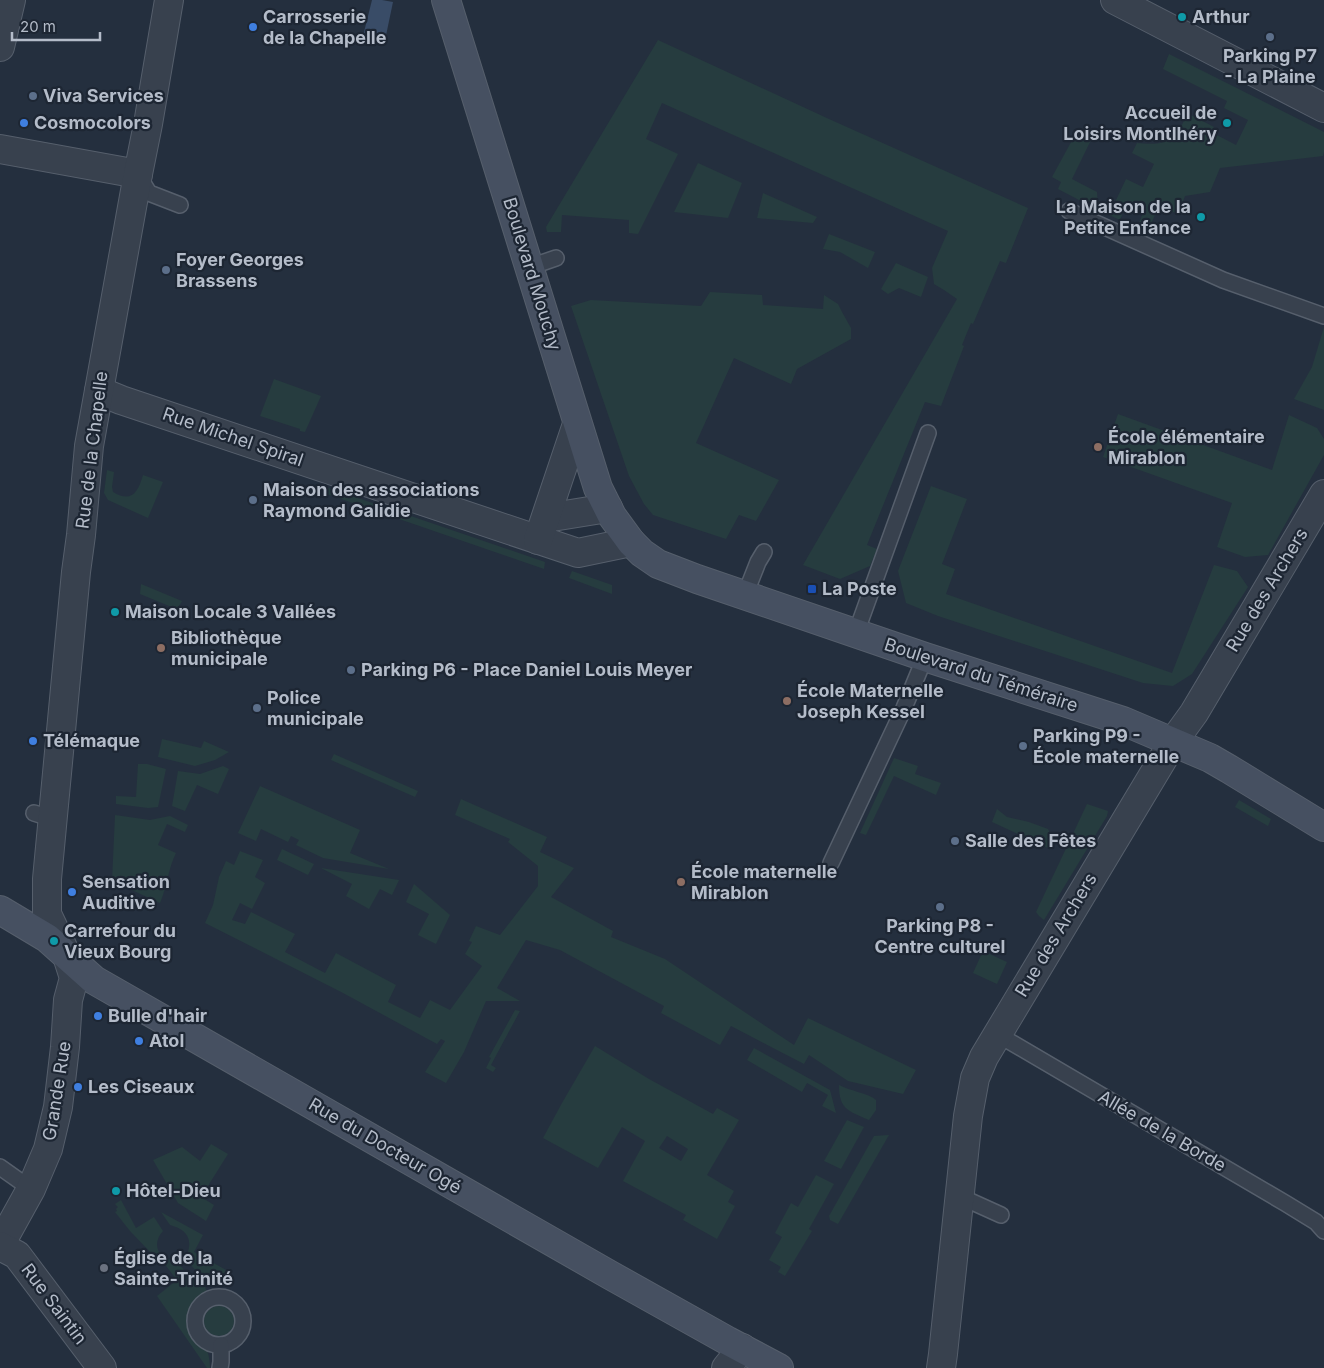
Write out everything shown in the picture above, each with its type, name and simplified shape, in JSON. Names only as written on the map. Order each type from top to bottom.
[{"type":"main road","name":"Boulevard Mouchy","points":[[446,0],[598,488],[608,508],[631,542]]},
{"type":"main road","name":"Boulevard du Téméraire","points":[[631,542],[642,553],[658,564],[697,579],[925,657],[1122,721],[1210,758],[1324,827]]},
{"type":"main road","name":"Rue du Docteur Ogé","points":[[6,913],[46,938],[94,980],[403,1157],[734,1358],[779,1368]]},
{"type":"street","points":[[0,47],[11,0]]},
{"type":"street","name":"Rue de la Chapelle","points":[[67,956],[46,914],[48,879],[43,816],[81,535],[89,446],[148,124],[168,0]]},
{"type":"street","points":[[1124,2],[1324,108]]},
{"type":"street","points":[[0,148],[138,174]]},
{"type":"street","name":"Rue Michel Spiral","points":[[99,391],[121,400],[542,529],[578,553],[631,542]]},
{"type":"street","points":[[542,529],[577,424]]},
{"type":"street","name":"Rue des Archers","points":[[941,1368],[968,1116],[975,1078],[984,1056],[1173,742],[1194,713],[1324,494]]},
{"type":"street","points":[[542,529],[608,508]]},
{"type":"street","points":[[6,913],[29,916],[46,904]]},
{"type":"street","name":"Grande Rue","points":[[0,1246],[31,1189],[48,1149],[58,1107],[68,1000],[74,978],[67,956]]},
{"type":"street","name":"Rue Saintin","points":[[0,1246],[16,1255],[102,1368]]},
{"type":"lane","points":[[138,174],[149,193],[180,205]]},
{"type":"lane","points":[[1069,211],[1223,280],[1324,316]]},
{"type":"lane","points":[[530,267],[556,258]]},
{"type":"lane","points":[[856,633],[928,433]]},
{"type":"lane","points":[[745,595],[764,552]]},
{"type":"lane","points":[[832,863],[901,716],[925,657]]},
{"type":"lane","name":"Allée de la Borde","points":[[998,1034],[1293,1208],[1316,1222],[1324,1231]]},
{"type":"lane","points":[[0,1167],[31,1189]]},
{"type":"lane","points":[[959,1196],[1001,1215]]},
{"type":"lane","points":[[220,1368],[221,1345]]},
{"type":"green space","points":[[658,40],[1028,208],[1006,263],[1000,261],[973,324],[971,323],[941,406],[925,402],[867,545],[877,549],[870,566],[840,579],[803,565],[957,299],[934,284],[932,268],[948,231],[662,103],[646,139],[678,154],[638,234],[629,233],[629,220],[562,215],[561,232],[547,232],[546,227]]},
{"type":"green space","points":[[1169,54],[1324,132],[1323,156],[1220,168],[1210,192],[1185,196],[1178,214],[1159,206],[1147,233],[1137,228],[1143,213],[1126,205],[1120,220],[1109,215],[1126,179],[1143,187],[1154,164],[1132,153],[1137,143],[1156,144],[1169,140],[1179,130],[1187,113],[1214,127],[1211,132],[1236,145],[1248,120],[1224,108],[1227,101],[1163,69]]},
{"type":"green space","points":[[1076,133],[1091,140],[1072,179],[1097,192],[1098,210],[1058,189],[1061,182],[1052,177]]},
{"type":"green space","points":[[698,163],[742,183],[728,218],[674,212]]},
{"type":"green space","points":[[763,193],[817,217],[813,223],[757,218]]},
{"type":"green space","points":[[829,234],[875,252],[868,268],[840,252],[823,249]]},
{"type":"green space","points":[[896,263],[928,277],[921,297],[899,288],[888,294],[881,289]]},
{"type":"green space","points":[[710,292],[762,295],[763,305],[823,309],[824,295],[838,304],[851,328],[851,339],[797,369],[791,384],[734,358],[696,443],[779,480],[756,521],[739,515],[726,539],[653,515],[644,504],[629,476],[571,306],[591,300],[701,306]]},
{"type":"green space","points":[[1324,327],[1324,410],[1294,399],[1312,367]]},
{"type":"green space","points":[[274,379],[321,396],[305,432],[260,416]]},
{"type":"green space","points":[[1118,414],[1272,470],[1289,415],[1317,428],[1324,439],[1324,455],[1268,555],[1245,557],[1217,547],[1232,503],[1103,457]]},
{"type":"green space","points":[[107,470],[114,472],[113,492],[125,497],[136,491],[143,475],[163,482],[148,518],[108,500],[104,493]]},
{"type":"green space","points":[[323,486],[545,562],[544,569],[318,491]]},
{"type":"green space","points":[[931,486],[967,499],[942,564],[955,569],[946,594],[1172,673],[1214,565],[1237,571],[1248,587],[1192,674],[1173,686],[1143,683],[938,616],[906,603],[898,571]]},
{"type":"green space","points":[[572,571],[612,585],[612,594],[569,578]]},
{"type":"green space","points":[[141,584],[182,601],[178,608],[174,608],[140,594]]},
{"type":"green space","points":[[162,739],[201,748],[204,741],[229,752],[215,760],[195,766],[158,757]]},
{"type":"green space","points":[[334,754],[418,791],[415,797],[331,760]]},
{"type":"green space","points":[[894,758],[918,766],[915,774],[941,783],[936,795],[894,776],[866,835],[860,833]]},
{"type":"green space","points":[[138,764],[147,764],[166,769],[158,807],[148,808],[116,804],[116,796],[136,797]]},
{"type":"green space","points":[[223,766],[229,769],[218,794],[197,785],[185,811],[172,806],[178,771],[200,774]]},
{"type":"green space","points":[[260,786],[360,830],[350,853],[389,869],[323,858],[296,845],[299,840],[291,836],[288,842],[261,829],[256,841],[238,833]]},
{"type":"green space","points":[[461,799],[547,837],[540,852],[574,868],[551,897],[613,931],[611,937],[665,959],[794,1045],[808,1018],[916,1070],[903,1094],[848,1081],[809,1055],[804,1064],[731,1026],[720,1045],[661,1013],[664,1006],[560,950],[526,940],[497,988],[520,1001],[486,1001],[464,1052],[446,1083],[425,1072],[445,1041],[441,1039],[437,1044],[343,993],[205,923],[213,905],[219,877],[226,861],[234,865],[240,851],[263,860],[255,877],[265,883],[252,909],[240,903],[232,920],[245,924],[251,912],[295,934],[285,952],[325,973],[336,953],[396,985],[388,1002],[420,1018],[430,1000],[450,1010],[482,966],[465,954],[472,942],[469,941],[476,926],[500,935],[538,886],[538,866],[508,842],[510,839],[455,815]]},
{"type":"green space","points":[[1239,800],[1271,819],[1268,826],[1235,807]]},
{"type":"green space","points":[[1087,804],[1108,811],[1107,816],[1044,920],[1036,912]]},
{"type":"green space","points":[[997,809],[1007,817],[1048,829],[1053,839],[1050,849],[992,822]]},
{"type":"green space","points":[[115,815],[150,820],[170,816],[188,825],[185,832],[167,824],[158,845],[176,853],[160,903],[112,881]]},
{"type":"green space","points":[[282,849],[314,864],[308,875],[277,860]]},
{"type":"green space","points":[[321,868],[399,880],[392,895],[380,889],[369,909],[346,896],[352,884]]},
{"type":"green space","points":[[414,884],[450,915],[436,944],[418,935],[429,914],[406,902]]},
{"type":"green space","points":[[983,951],[1007,962],[997,984],[973,973]]},
{"type":"green space","points":[[515,1010],[520,1011],[491,1065],[496,1068],[493,1072],[486,1068],[491,1058],[489,1057]]},
{"type":"green space","points":[[595,1046],[649,1079],[713,1114],[717,1108],[739,1120],[707,1175],[734,1191],[728,1202],[735,1206],[717,1239],[683,1220],[686,1215],[623,1181],[645,1141],[622,1127],[598,1168],[543,1138]],"holes":[[[667,1136],[688,1149],[681,1161],[659,1148]]]},
{"type":"green space","points":[[754,1048],[830,1090],[836,1113],[822,1106],[828,1095],[807,1083],[802,1092],[747,1060]]},
{"type":"green space","points":[[839,1085],[876,1100],[876,1110],[869,1120],[851,1112],[843,1105],[839,1093]]},
{"type":"green space","points":[[847,1120],[864,1127],[841,1169],[824,1161]]},
{"type":"green space","points":[[889,1135],[838,1224],[830,1220],[829,1216],[874,1136]]},
{"type":"green space","points":[[211,1144],[228,1154],[201,1197],[214,1205],[206,1221],[178,1203],[153,1160],[182,1147],[200,1161]]},
{"type":"green space","points":[[816,1175],[834,1184],[809,1229],[812,1231],[785,1276],[778,1272],[781,1267],[769,1260],[782,1237],[775,1233],[791,1203],[798,1207]]},
{"type":"green space","points":[[121,1200],[136,1228],[154,1217],[163,1231],[157,1241],[158,1250],[165,1257],[176,1260],[184,1270],[205,1287],[207,1292],[191,1306],[188,1326],[194,1341],[207,1351],[210,1368],[207,1368],[157,1296],[177,1280],[156,1253],[153,1255],[115,1212],[118,1207],[115,1204]]},
{"type":"green space","points":[[161,1212],[203,1235],[194,1252],[226,1270],[218,1283],[191,1266],[188,1258],[189,1242],[187,1235],[170,1225]]},
{"type":"green space","points":[[219,1306],[230,1310],[234,1321],[230,1332],[219,1336],[208,1332],[204,1321],[208,1310]]},
{"type":"water","points":[[372,0],[393,2],[384,45],[362,40]]},
{"type":"place","name":"Arthur","points":[[1182,17]]},
{"type":"place","name":"Carrosserie de la Chapelle","points":[[253,27]]},
{"type":"place","name":"Parking P7 - La Plaine","points":[[1270,37]]},
{"type":"place","name":"Viva Services","points":[[33,96]]},
{"type":"place","name":"Cosmocolors","points":[[24,123]]},
{"type":"place","name":"Accueil de Loisirs Montlhéry","points":[[1227,123]]},
{"type":"place","name":"La Maison de la Petite Enfance","points":[[1201,217]]},
{"type":"place","name":"Foyer Georges Brassens","points":[[166,270]]},
{"type":"place","name":"École élémentaire Mirablon","points":[[1098,447]]},
{"type":"place","name":"Maison des associations Raymond Galidie","points":[[253,500]]},
{"type":"place","name":"La Poste","points":[[812,589]]},
{"type":"place","name":"Maison Locale 3 Vallées","points":[[115,612]]},
{"type":"place","name":"Bibliothèque municipale","points":[[161,648]]},
{"type":"place","name":"Parking P6 - Place Daniel Louis Meyer","points":[[351,670]]},
{"type":"place","name":"École Maternelle Joseph Kessel","points":[[787,701]]},
{"type":"place","name":"Police municipale","points":[[257,708]]},
{"type":"place","name":"Télémaque","points":[[33,741]]},
{"type":"place","name":"Parking P9 - École maternelle","points":[[1023,746]]},
{"type":"place","name":"Salle des Fêtes","points":[[955,841]]},
{"type":"place","name":"École maternelle Mirablon","points":[[681,882]]},
{"type":"place","name":"Sensation Auditive","points":[[72,892]]},
{"type":"place","name":"Parking P8 - Centre culturel","points":[[940,907]]},
{"type":"place","name":"Carrefour du Vieux Bourg","points":[[54,941]]},
{"type":"place","name":"Bulle d'hair","points":[[98,1016]]},
{"type":"place","name":"Atol","points":[[139,1041]]},
{"type":"place","name":"Les Ciseaux","points":[[78,1087]]},
{"type":"place","name":"Hôtel-Dieu","points":[[116,1191]]},
{"type":"place","name":"Église de la Sainte-Trinité","points":[[104,1268]]}]
